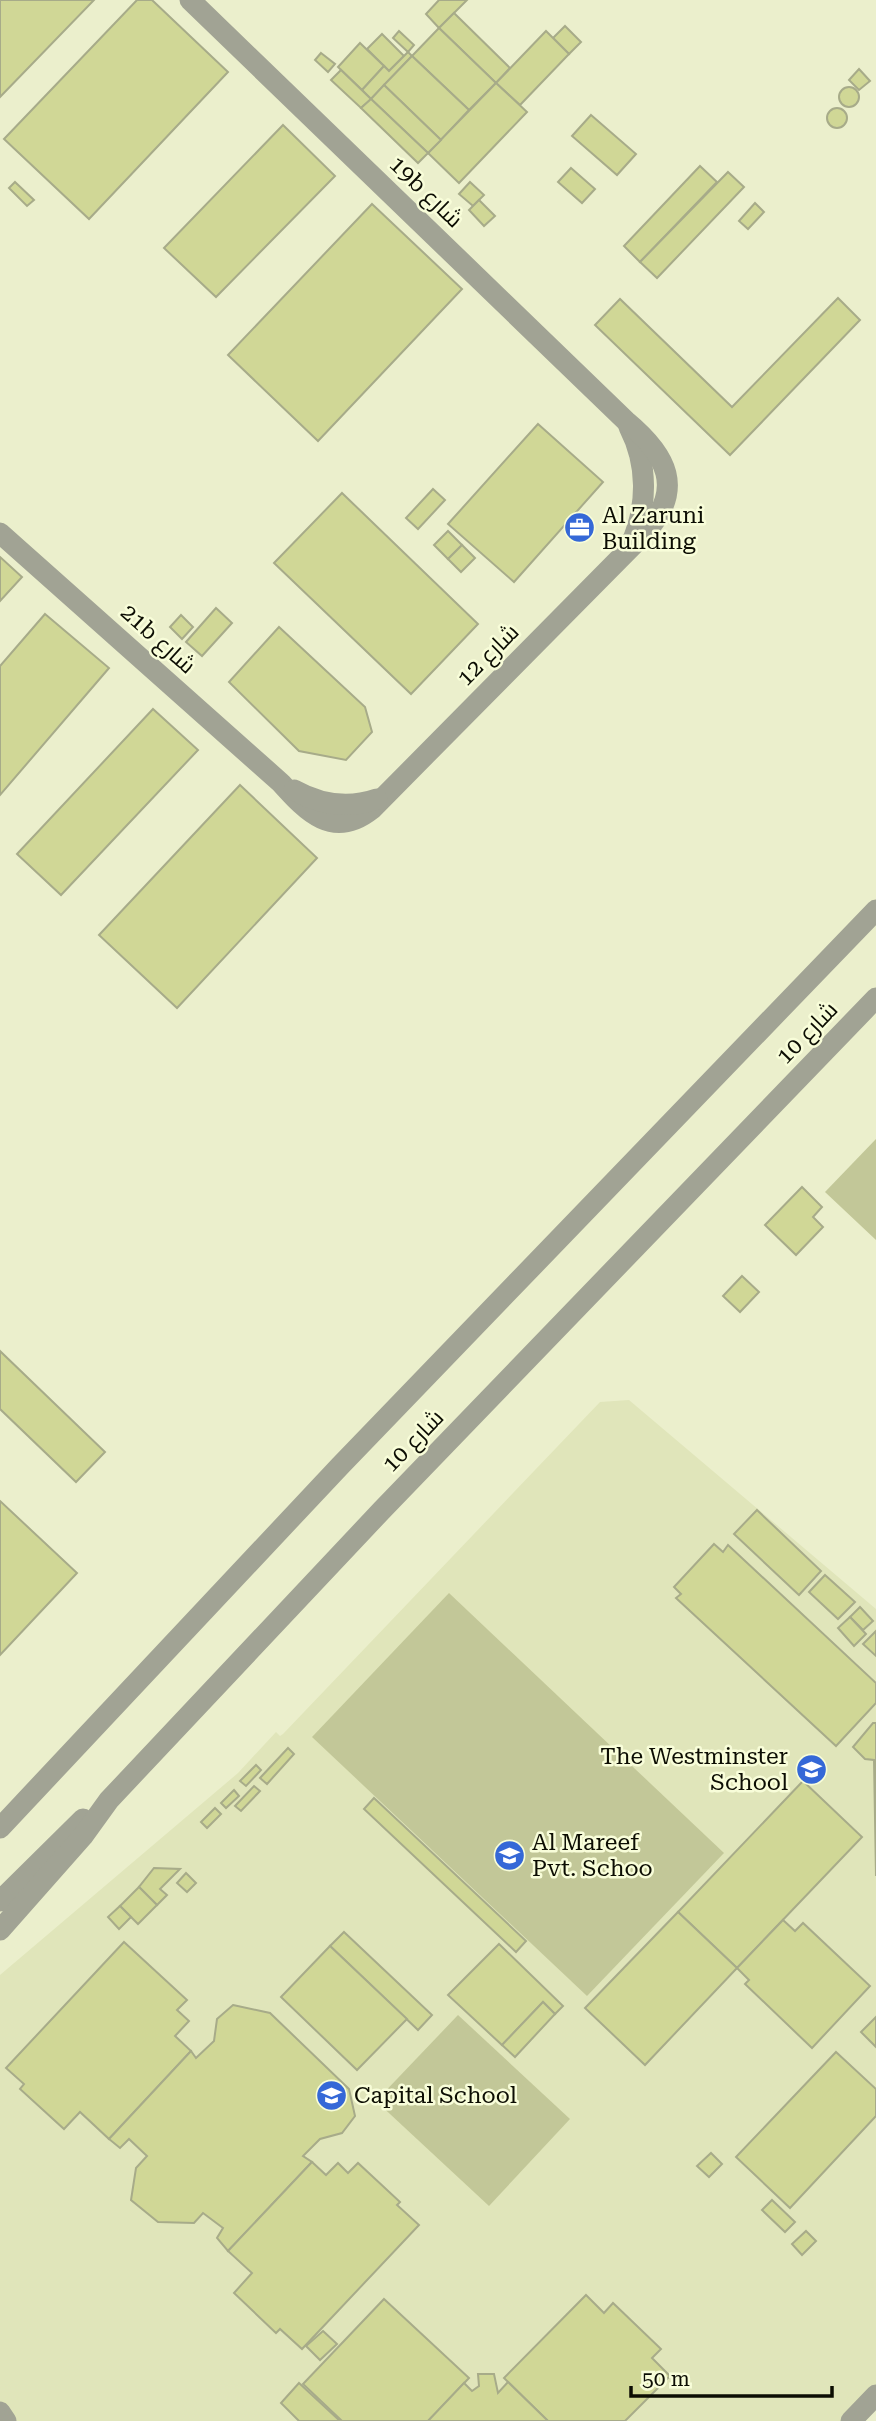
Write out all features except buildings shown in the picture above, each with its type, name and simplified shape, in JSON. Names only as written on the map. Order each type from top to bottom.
[{"type":"street","name":"19b شارع","points":[[190,0],[626,421],[640,452],[644,485],[640,517],[628,549]]},
{"type":"street","name":"21b شارع","points":[[0,533],[281,783],[309,798],[338,805],[354,805],[383,797]]},
{"type":"street","name":"شارع 12","points":[[383,797],[628,549]]},
{"type":"street","name":"شارع 10","points":[[0,1828],[340,1466],[876,910]]},
{"type":"street","name":"شارع 10","points":[[0,1930],[83,1836],[109,1800],[382,1510],[876,998]]},
{"type":"street","points":[[0,1901],[75,1826],[109,1800]]},
{"type":"street","points":[[851,2421],[876,2395]]},
{"type":"street","points":[[0,2412],[6,2421]]},
{"type":"shaded area","points":[[876,1139],[876,1240],[825,1192]]},
{"type":"shaded area","name":"Al Mareef Pvt. Schoo","points":[[629,1400],[876,1609],[876,2396],[853,2421],[0,2421],[0,1975],[238,1773],[276,1732],[280,1736],[283,1734],[600,1402]]},
{"type":"shaded area","points":[[449,1593],[724,1853],[587,1996],[312,1737]]},
{"type":"shaded area","points":[[458,2015],[570,2119],[489,2206],[376,2101]]},
{"type":"place","name":"Al Zaruni Building","points":[[579,528]]},
{"type":"place","name":"The Westminster School","points":[[811,1769]]},
{"type":"place","name":"Al Mareef Pvt. Schoo","points":[[509,1855]]},
{"type":"place","name":"Capital School","points":[[331,2095]]}]
